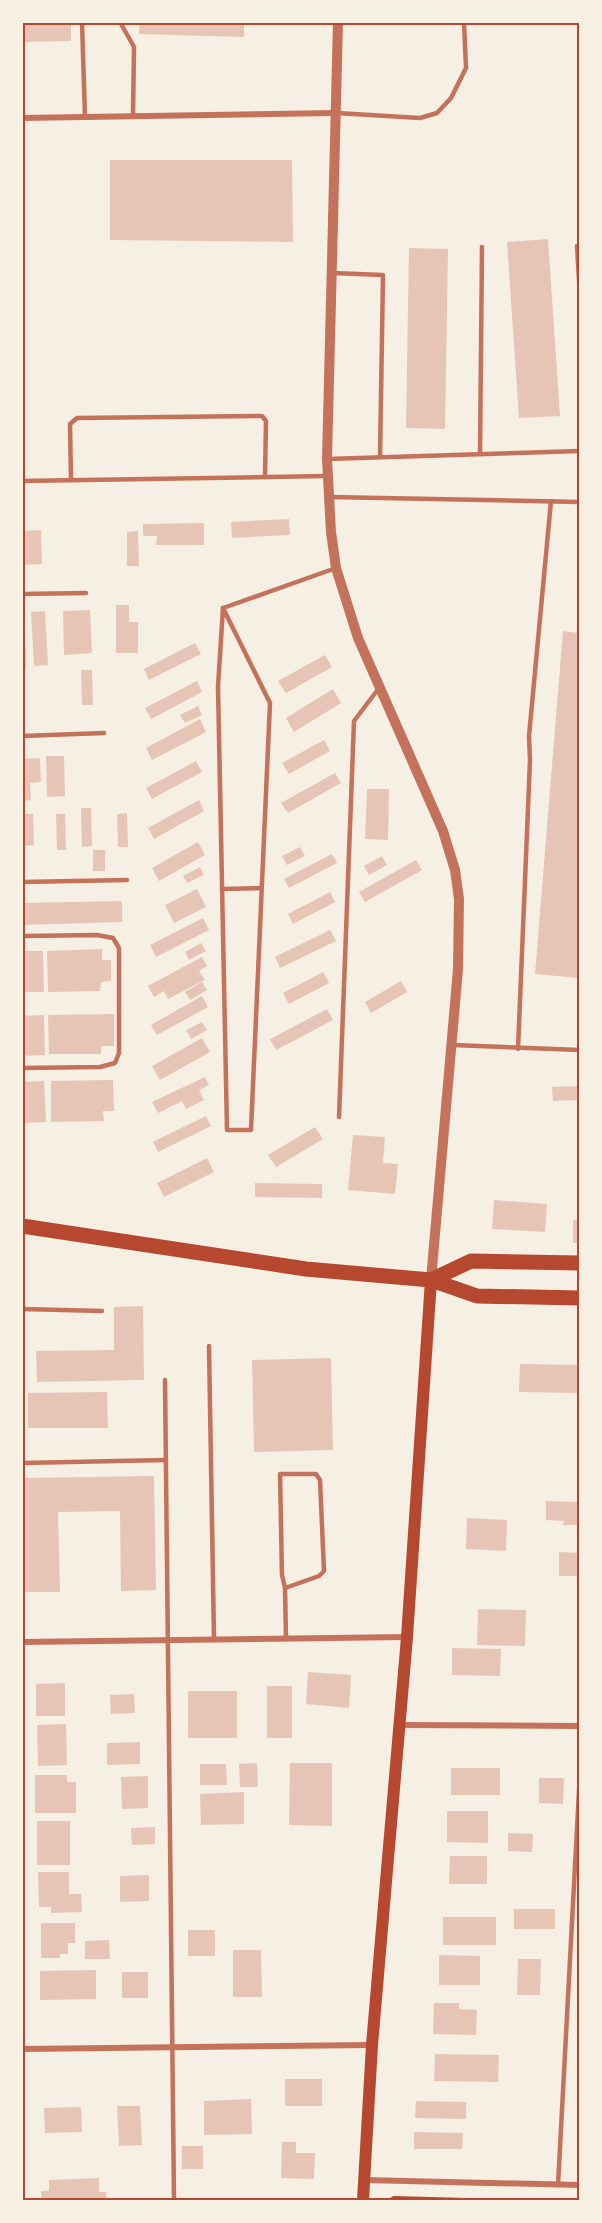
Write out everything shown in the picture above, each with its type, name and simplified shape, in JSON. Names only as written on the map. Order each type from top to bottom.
[{"type":"main road","points":[[22,1226],[306,1269],[431,1280],[477,1296],[579,1298]]},
{"type":"main road","points":[[431,1280],[471,1261],[579,1263]]},
{"type":"main road","points":[[363,2200],[372,2045],[407,1637],[431,1280]]},
{"type":"street","points":[[338,22],[327,459],[328,497],[336,568],[358,638],[443,831],[459,899],[459,933],[451,1045],[431,1280]]},
{"type":"street","points":[[22,118],[337,113]]},
{"type":"street","points":[[22,1642],[407,1637]]},
{"type":"street","points":[[399,1725],[579,1726]]},
{"type":"street","points":[[22,2049],[372,2045]]},
{"type":"street","points":[[364,2180],[579,2185]]},
{"type":"lane","points":[[82,22],[85,117]]},
{"type":"lane","points":[[120,22],[134,47],[133,116]]},
{"type":"lane","points":[[337,113],[420,118],[437,113],[451,98],[466,68],[464,22]]},
{"type":"lane","points":[[577,246],[579,297]]},
{"type":"lane","points":[[480,454],[482,247]]},
{"type":"lane","points":[[332,273],[383,275],[380,457]]},
{"type":"lane","points":[[71,480],[70,424],[77,417],[262,416],[266,421],[265,477]]},
{"type":"lane","points":[[327,459],[579,451]]},
{"type":"lane","points":[[22,481],[327,476]]},
{"type":"lane","points":[[328,497],[579,502]]},
{"type":"lane","points":[[518,1049],[530,760],[529,736],[552,501]]},
{"type":"lane","points":[[223,608],[336,568]]},
{"type":"lane","points":[[22,594],[86,593]]},
{"type":"lane","points":[[223,608],[270,703],[251,1130],[227,1130],[218,687],[223,608]]},
{"type":"lane","points":[[339,1117],[354,721],[379,687]]},
{"type":"lane","points":[[22,736],[104,733]]},
{"type":"lane","points":[[22,882],[127,880]]},
{"type":"lane","points":[[222,889],[262,888]]},
{"type":"lane","points":[[22,936],[98,935],[113,938],[119,948],[120,1053],[115,1063],[99,1067],[22,1068]]},
{"type":"lane","points":[[451,1045],[579,1050]]},
{"type":"lane","points":[[22,1309],[102,1311]]},
{"type":"lane","points":[[209,1346],[214,1640]]},
{"type":"lane","points":[[165,1380],[174,2200]]},
{"type":"lane","points":[[22,1463],[166,1460]]},
{"type":"lane","points":[[285,1588],[324,1572],[321,1480],[316,1474],[280,1474],[286,1639]]},
{"type":"lane","points":[[558,2185],[579,1772]]},
{"type":"path","points":[[391,2200],[394,2198],[467,2200]]},
{"type":"building","points":[[22,22],[71,22],[71,41],[22,42]]},
{"type":"building","points":[[140,22],[244,22],[244,37],[139,34]]},
{"type":"building","points":[[110,160],[292,160],[293,242],[110,240]]},
{"type":"building","points":[[548,239],[560,416],[519,418],[507,242]]},
{"type":"building","points":[[409,248],[448,249],[445,429],[406,428]]},
{"type":"building","points":[[289,519],[290,535],[232,538],[231,522]]},
{"type":"building","points":[[204,523],[204,545],[156,545],[157,536],[143,536],[143,524]]},
{"type":"building","points":[[41,530],[42,564],[22,565],[22,531]]},
{"type":"building","points":[[138,531],[139,566],[127,566],[127,532]]},
{"type":"building","points":[[116,605],[129,605],[129,622],[138,622],[138,653],[116,653]]},
{"type":"building","points":[[90,610],[92,653],[64,655],[63,611]]},
{"type":"building","points":[[45,611],[48,665],[34,666],[31,612]]},
{"type":"building","points":[[563,631],[579,633],[579,978],[535,974]]},
{"type":"building","points":[[195,643],[201,654],[149,680],[144,669]]},
{"type":"building","points":[[22,648],[26,648],[26,668],[22,668]]},
{"type":"building","points":[[325,655],[332,667],[286,693],[278,681]]},
{"type":"building","points":[[81,670],[92,670],[93,705],[82,705]]},
{"type":"building","points":[[197,681],[202,692],[151,719],[145,708]]},
{"type":"building","points":[[333,689],[341,703],[294,732],[286,718]]},
{"type":"building","points":[[198,706],[202,715],[185,723],[180,715]]},
{"type":"building","points":[[200,719],[206,732],[152,760],[146,748]]},
{"type":"building","points":[[324,740],[330,751],[289,774],[282,763]]},
{"type":"building","points":[[46,756],[64,756],[65,796],[47,797]]},
{"type":"building","points":[[40,758],[41,782],[30,783],[31,800],[22,801],[22,759]]},
{"type":"building","points":[[196,761],[202,772],[152,799],[146,788]]},
{"type":"building","points":[[335,773],[341,783],[288,813],[281,803]]},
{"type":"building","points":[[367,789],[389,789],[388,840],[365,839]]},
{"type":"building","points":[[199,800],[204,811],[154,839],[148,828]]},
{"type":"building","points":[[81,808],[91,808],[92,846],[82,847]]},
{"type":"building","points":[[127,813],[128,847],[118,847],[117,814]]},
{"type":"building","points":[[24,814],[33,814],[34,845],[25,846]]},
{"type":"building","points":[[56,814],[65,814],[66,850],[57,850]]},
{"type":"building","points":[[198,842],[205,855],[159,881],[152,868]]},
{"type":"building","points":[[300,847],[305,856],[287,865],[282,856]]},
{"type":"building","points":[[93,850],[105,850],[105,871],[93,871]]},
{"type":"building","points":[[332,854],[337,863],[289,888],[284,879]]},
{"type":"building","points":[[382,856],[387,865],[369,875],[364,866]]},
{"type":"building","points":[[416,860],[422,870],[365,902],[359,892]]},
{"type":"building","points":[[200,867],[204,875],[187,883],[183,876]]},
{"type":"building","points":[[197,889],[206,907],[174,923],[165,905]]},
{"type":"building","points":[[330,892],[335,902],[293,924],[288,914]]},
{"type":"building","points":[[122,901],[122,922],[22,925],[22,903]]},
{"type":"building","points":[[203,918],[209,930],[156,957],[150,945]]},
{"type":"building","points":[[330,930],[336,941],[280,968],[275,957]]},
{"type":"building","points":[[201,943],[206,951],[189,960],[185,952]]},
{"type":"building","points":[[102,949],[102,960],[111,960],[111,981],[101,982],[100,991],[48,992],[47,951]]},
{"type":"building","points":[[22,951],[43,951],[44,992],[22,992]]},
{"type":"building","points":[[202,957],[207,966],[199,971],[205,980],[168,999],[164,991],[154,997],[148,986]]},
{"type":"building","points":[[323,972],[329,983],[289,1004],[283,993]]},
{"type":"building","points":[[401,981],[407,992],[371,1013],[365,1002]]},
{"type":"building","points":[[202,982],[207,990],[190,1000],[185,992]]},
{"type":"building","points":[[202,996],[208,1007],[157,1035],[151,1025]]},
{"type":"building","points":[[327,1009],[333,1020],[276,1050],[270,1039]]},
{"type":"building","points":[[114,1014],[114,1046],[101,1046],[101,1054],[49,1054],[48,1015]]},
{"type":"building","points":[[44,1015],[45,1055],[22,1056],[22,1016]]},
{"type":"building","points":[[202,1022],[207,1030],[191,1039],[186,1030]]},
{"type":"building","points":[[202,1038],[210,1052],[160,1080],[152,1066]]},
{"type":"building","points":[[205,1077],[209,1085],[199,1090],[204,1100],[186,1109],[182,1101],[158,1113],[152,1102]]},
{"type":"building","points":[[113,1080],[114,1111],[103,1111],[104,1121],[51,1122],[51,1081]]},
{"type":"building","points":[[44,1081],[46,1122],[22,1123],[22,1082]]},
{"type":"building","points":[[579,1086],[579,1100],[553,1101],[552,1087]]},
{"type":"building","points":[[206,1116],[211,1126],[158,1152],[153,1142]]},
{"type":"building","points":[[315,1127],[323,1139],[276,1167],[268,1155]]},
{"type":"building","points":[[353,1135],[385,1137],[383,1163],[398,1164],[395,1194],[348,1190]]},
{"type":"building","points":[[207,1158],[214,1172],[164,1197],[157,1183]]},
{"type":"building","points":[[255,1183],[322,1184],[322,1198],[255,1197]]},
{"type":"building","points":[[494,1200],[547,1204],[545,1232],[492,1229]]},
{"type":"building","points":[[573,1220],[579,1220],[579,1243],[573,1243]]},
{"type":"building","points":[[143,1306],[144,1380],[37,1382],[36,1351],[114,1350],[114,1307]]},
{"type":"building","points":[[331,1358],[333,1450],[254,1452],[252,1360]]},
{"type":"building","points":[[520,1364],[579,1365],[579,1393],[519,1392]]},
{"type":"building","points":[[107,1392],[108,1428],[28,1428],[28,1393]]},
{"type":"building","points":[[154,1476],[156,1590],[121,1591],[120,1511],[58,1512],[60,1592],[25,1592],[23,1478]]},
{"type":"building","points":[[546,1501],[577,1502],[577,1525],[563,1525],[564,1521],[546,1520]]},
{"type":"building","points":[[467,1518],[507,1520],[506,1551],[466,1549]]},
{"type":"building","points":[[559,1552],[579,1553],[578,1576],[559,1576]]},
{"type":"building","points":[[478,1609],[526,1610],[525,1646],[477,1645]]},
{"type":"building","points":[[452,1648],[501,1649],[500,1676],[452,1675]]},
{"type":"building","points":[[308,1672],[351,1675],[349,1708],[306,1704]]},
{"type":"building","points":[[65,1683],[65,1716],[36,1716],[36,1684]]},
{"type":"building","points":[[267,1686],[292,1686],[292,1738],[267,1738]]},
{"type":"building","points":[[188,1691],[237,1691],[237,1738],[188,1738]]},
{"type":"building","points":[[134,1694],[135,1713],[111,1714],[110,1695]]},
{"type":"building","points":[[66,1724],[67,1765],[38,1766],[37,1725]]},
{"type":"building","points":[[140,1742],[140,1764],[107,1765],[107,1743]]},
{"type":"building","points":[[257,1763],[258,1787],[240,1787],[239,1764]]},
{"type":"building","points":[[290,1763],[332,1763],[332,1826],[289,1825]]},
{"type":"building","points":[[200,1764],[226,1764],[227,1785],[200,1785]]},
{"type":"building","points":[[451,1768],[500,1768],[500,1795],[451,1795]]},
{"type":"building","points":[[35,1775],[67,1775],[67,1782],[76,1782],[76,1813],[35,1813]]},
{"type":"building","points":[[148,1776],[148,1808],[122,1809],[121,1777]]},
{"type":"building","points":[[539,1778],[564,1778],[563,1804],[539,1803]]},
{"type":"building","points":[[244,1792],[244,1824],[201,1825],[200,1794]]},
{"type":"building","points":[[447,1811],[488,1811],[488,1843],[447,1842]]},
{"type":"building","points":[[37,1821],[70,1821],[70,1865],[37,1865]]},
{"type":"building","points":[[155,1827],[155,1844],[132,1845],[131,1828]]},
{"type":"building","points":[[508,1833],[533,1834],[532,1852],[508,1851]]},
{"type":"building","points":[[450,1856],[487,1856],[487,1884],[449,1884]]},
{"type":"building","points":[[38,1872],[69,1872],[69,1894],[81,1894],[82,1912],[51,1913],[51,1907],[39,1907]]},
{"type":"building","points":[[149,1875],[149,1901],[120,1902],[120,1876]]},
{"type":"building","points":[[514,1909],[555,1909],[555,1929],[514,1929]]},
{"type":"building","points":[[443,1917],[496,1917],[496,1945],[443,1945]]},
{"type":"building","points":[[41,1923],[75,1923],[75,1943],[68,1943],[68,1954],[60,1954],[60,1958],[41,1958]]},
{"type":"building","points":[[188,1930],[215,1930],[215,1956],[188,1956]]},
{"type":"building","points":[[109,1940],[110,1959],[85,1959],[85,1941]]},
{"type":"building","points":[[233,1950],[261,1950],[262,1997],[233,1997]]},
{"type":"building","points":[[439,1955],[480,1956],[480,1985],[439,1985]]},
{"type":"building","points":[[518,1959],[541,1959],[540,1995],[517,1995]]},
{"type":"building","points":[[96,1970],[96,1999],[40,2000],[40,1971]]},
{"type":"building","points":[[122,1972],[148,1972],[148,1998],[122,1998]]},
{"type":"building","points":[[434,2003],[459,2003],[459,2009],[477,2010],[476,2035],[433,2034]]},
{"type":"building","points":[[435,2054],[499,2055],[498,2082],[434,2081]]},
{"type":"building","points":[[285,2079],[322,2079],[322,2106],[285,2106]]},
{"type":"building","points":[[251,2099],[252,2134],[204,2135],[204,2101]]},
{"type":"building","points":[[416,2101],[466,2102],[466,2119],[415,2118]]},
{"type":"building","points":[[117,2106],[140,2106],[142,2145],[119,2146]]},
{"type":"building","points":[[81,2107],[82,2132],[45,2133],[44,2108]]},
{"type":"building","points":[[414,2132],[463,2133],[462,2149],[414,2149]]},
{"type":"building","points":[[282,2142],[296,2142],[296,2153],[315,2153],[314,2179],[281,2178]]},
{"type":"building","points":[[182,2146],[203,2146],[203,2169],[182,2169]]},
{"type":"building","points":[[99,2178],[99,2192],[106,2192],[107,2200],[41,2200],[41,2191],[49,2191],[49,2180]]}]
